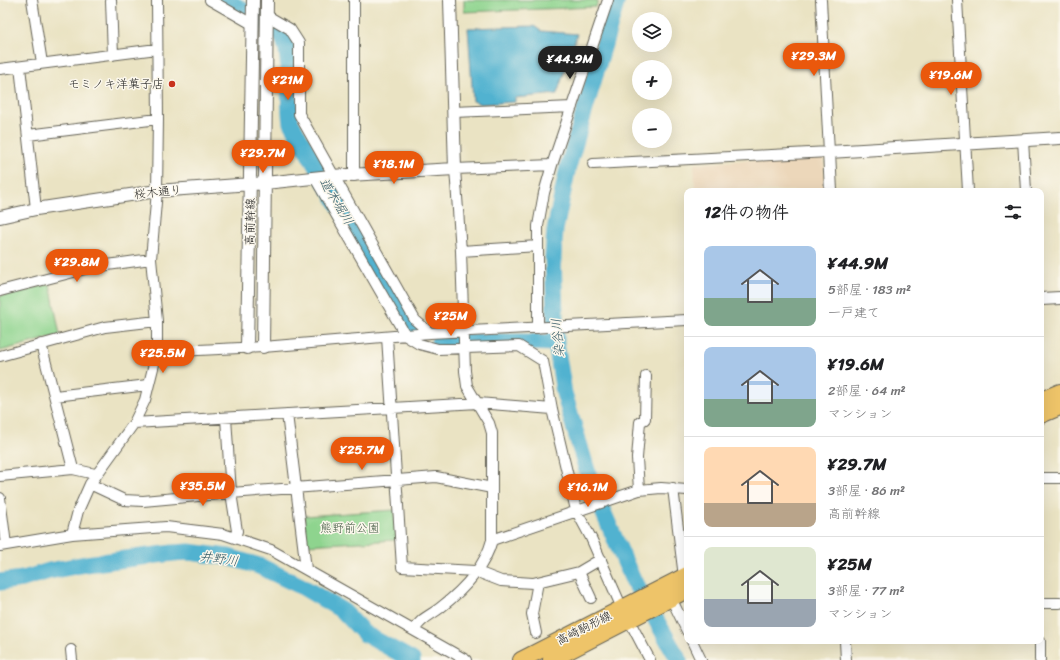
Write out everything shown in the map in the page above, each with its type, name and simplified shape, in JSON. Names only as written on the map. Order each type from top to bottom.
[{"type":"main road","points":[[1044,399],[1060,392]]},
{"type":"main road","points":[[1044,414],[1060,407]]},
{"type":"main road","points":[[628,613],[667,596],[684,583]]},
{"type":"main road","name":"高崎駒形線","points":[[521,660],[628,613]]},
{"type":"main road","name":"高崎駒形線","points":[[551,660],[628,613]]},
{"type":"street","points":[[32,0],[42,63]]},
{"type":"street","points":[[111,0],[113,55]]},
{"type":"street","points":[[72,534],[78,512],[95,474],[134,423],[145,400],[157,352],[157,321],[151,259],[157,191],[158,120],[156,0]]},
{"type":"street","points":[[210,0],[252,24]]},
{"type":"street","name":"高前幹線","points":[[263,347],[266,0]]},
{"type":"street","points":[[354,0],[354,176]]},
{"type":"street","points":[[415,629],[419,621],[440,608],[464,588],[489,550],[492,540],[492,433],[489,423],[467,386],[461,251],[455,169],[450,0]]},
{"type":"street","points":[[541,328],[538,226],[552,165],[608,0]]},
{"type":"street","points":[[821,0],[831,188]]},
{"type":"street","points":[[957,0],[968,188]]},
{"type":"street","name":"高前幹線","points":[[247,348],[252,24],[250,1]]},
{"type":"street","points":[[266,16],[290,29],[300,43],[299,114],[415,320],[430,333]]},
{"type":"street","points":[[0,69],[157,49]]},
{"type":"street","points":[[20,67],[36,209]]},
{"type":"street","points":[[454,112],[572,107]]},
{"type":"street","points":[[28,135],[158,120]]},
{"type":"street","points":[[593,164],[1060,138]]},
{"type":"street","points":[[1023,140],[1026,188]]},
{"type":"street","points":[[333,176],[552,165]]},
{"type":"street","name":"桜木通り","points":[[0,217],[36,209],[157,191],[250,185],[333,176]]},
{"type":"street","points":[[316,178],[406,336],[419,344],[438,349],[464,340],[541,328],[684,320]]},
{"type":"street","points":[[461,251],[538,246]]},
{"type":"street","points":[[0,291],[93,267],[151,259]]},
{"type":"street","points":[[1044,299],[1060,298]]},
{"type":"street","points":[[0,356],[105,327],[157,321]]},
{"type":"street","points":[[157,352],[263,347],[430,333],[464,340],[519,346],[543,361],[552,409],[579,509],[601,559],[650,660]]},
{"type":"street","points":[[387,337],[402,567],[475,571],[501,581],[538,582],[579,572],[601,559]]},
{"type":"street","points":[[41,344],[73,469]]},
{"type":"street","points":[[640,490],[637,458],[640,422],[645,419],[646,376]]},
{"type":"street","points":[[55,396],[148,385]]},
{"type":"street","points":[[134,423],[478,403],[552,409]]},
{"type":"street","points":[[287,414],[306,569]]},
{"type":"street","points":[[226,418],[231,493],[237,531],[235,538]]},
{"type":"street","points":[[0,476],[73,469],[95,474]]},
{"type":"street","points":[[90,484],[124,500],[143,500],[436,477],[492,488]]},
{"type":"street","points":[[1044,478],[1060,478]]},
{"type":"street","points":[[673,488],[684,567]]},
{"type":"street","points":[[492,540],[579,509],[640,490],[673,488],[684,490]]},
{"type":"street","points":[[0,498],[3,546],[72,534],[166,527],[223,534],[271,550],[395,622],[415,629],[466,660]]},
{"type":"street","points":[[579,572],[591,598]]},
{"type":"street","points":[[536,633],[532,614],[538,582]]},
{"type":"street","points":[[667,596],[684,626]]},
{"type":"street","points":[[1044,603],[1060,603]]},
{"type":"street","points":[[693,644],[701,660]]},
{"type":"street","points":[[845,644],[846,660]]},
{"type":"street","points":[[1040,644],[1040,660]]},
{"type":"shaded area","points":[[820,155],[824,158],[825,188],[695,188],[694,164]]},
{"type":"green space","points":[[464,0],[598,0],[596,7],[464,12]]},
{"type":"green space","points":[[50,284],[60,335],[0,351],[0,296]]},
{"type":"green space","name":"熊野前公園","points":[[395,510],[397,540],[306,545],[304,516]]},
{"type":"water","points":[[534,26],[541,31],[577,34],[557,94],[515,98],[515,102],[481,104],[473,101],[468,28]]},
{"type":"waterway","name":"道木堀川","points":[[225,0],[277,31],[285,42],[288,64],[291,123],[409,326],[413,330]]},
{"type":"waterway","name":"染谷川","points":[[617,0],[568,167],[555,230],[553,257],[556,343],[564,393],[591,484],[632,578],[679,660]]},
{"type":"waterway","name":"道木堀川","points":[[439,342],[556,343]]},
{"type":"waterway","name":"井野川","points":[[0,582],[23,579],[49,571],[86,564],[173,553],[189,552],[228,557],[259,566],[301,586],[343,611],[365,634],[412,660]]},
{"type":"place","name":"モミノキ洋菓子店","points":[[172,84]]}]
